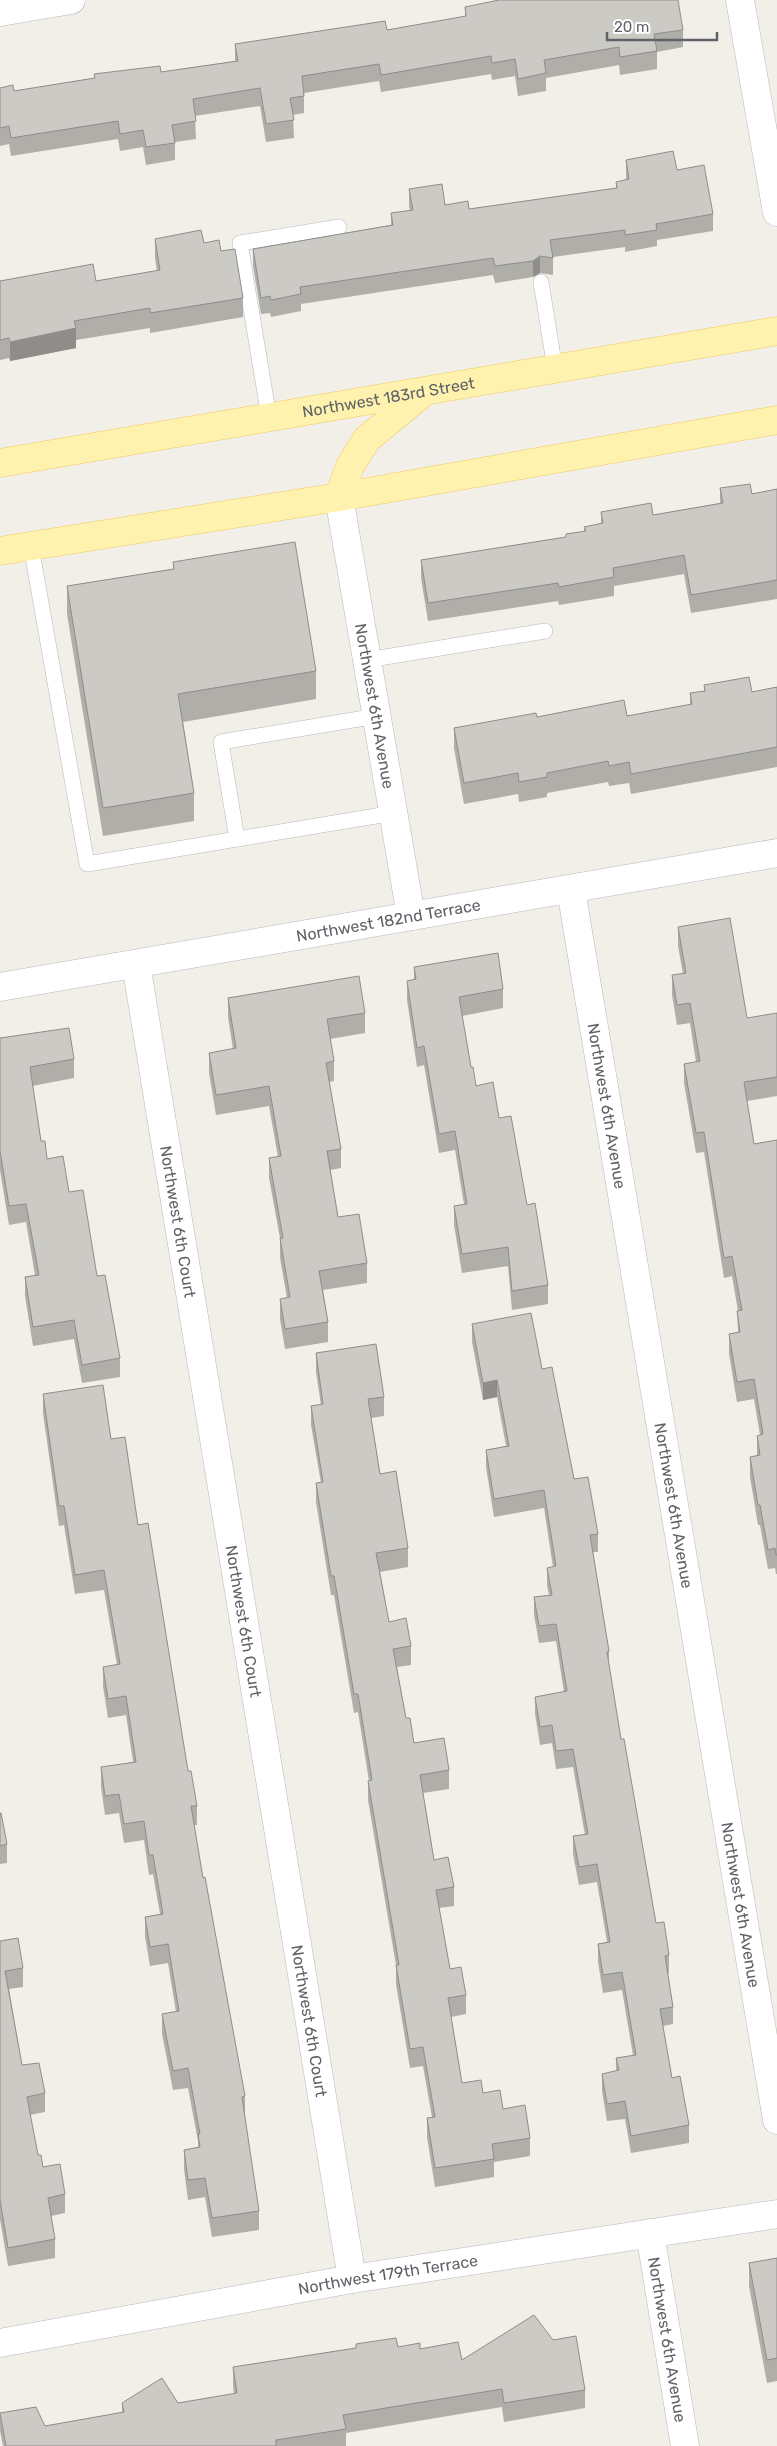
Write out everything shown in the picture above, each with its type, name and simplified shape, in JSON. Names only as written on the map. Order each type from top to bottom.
[{"type":"main road","name":"Northwest 183rd Street","points":[[0,463],[777,331]]},
{"type":"main road","points":[[339,497],[350,466],[367,439],[425,391]]},
{"type":"main road","points":[[0,550],[339,497],[777,420]]},
{"type":"street","points":[[0,12],[71,0]]},
{"type":"street","points":[[740,0],[777,212]]},
{"type":"street","name":"Northwest 6th Avenue","points":[[339,497],[411,916]]},
{"type":"street","name":"Northwest 182nd Terrace","points":[[0,987],[777,853]]},
{"type":"street","name":"Northwest 6th Avenue","points":[[571,890],[777,2120]]},
{"type":"street","name":"Northwest 6th Court","points":[[136,964],[352,2279]]},
{"type":"street","name":"Northwest 179th Terrace","points":[[0,2343],[352,2279],[777,2214]]},
{"type":"street","name":"Northwest 6th Avenue","points":[[650,2233],[685,2446]]},
{"type":"lane","points":[[269,417],[240,243],[339,227]]},
{"type":"lane","points":[[541,282],[555,369]]},
{"type":"lane","points":[[31,546],[87,864],[394,813]]},
{"type":"lane","points":[[367,660],[544,631]]},
{"type":"lane","points":[[237,839],[222,742],[377,716]]},
{"type":"building","points":[[499,0],[678,0],[683,30],[654,34],[657,51],[620,57],[619,47],[544,60],[546,73],[518,79],[515,59],[492,63],[491,56],[381,75],[379,64],[302,76],[304,96],[290,98],[294,120],[266,124],[260,88],[193,99],[196,121],[172,125],[175,143],[146,147],[143,130],[120,134],[118,121],[11,138],[9,126],[0,128],[0,88],[13,85],[14,91],[95,78],[94,74],[160,66],[161,72],[238,61],[235,44],[385,21],[387,30],[466,16],[465,7]]},
{"type":"building","points":[[673,151],[677,170],[704,165],[713,214],[656,224],[657,230],[625,235],[625,230],[550,240],[553,258],[540,256],[533,261],[495,266],[493,258],[300,287],[301,294],[271,300],[270,296],[261,298],[253,249],[393,225],[391,213],[413,210],[409,189],[442,184],[445,205],[468,201],[469,209],[617,188],[616,182],[629,179],[626,160]]},
{"type":"building","points":[[201,230],[204,243],[219,240],[221,251],[235,249],[243,298],[150,313],[150,308],[74,321],[76,328],[10,342],[9,338],[0,340],[0,281],[93,264],[96,281],[160,270],[155,239]]},
{"type":"building","points":[[750,484],[752,494],[777,489],[777,580],[691,595],[684,555],[613,568],[614,577],[559,587],[558,583],[428,603],[421,560],[566,537],[566,534],[586,531],[584,527],[603,523],[601,512],[651,503],[653,515],[723,503],[720,488]]},
{"type":"building","points":[[295,542],[316,671],[178,694],[194,793],[103,808],[67,586],[174,569],[173,562]]},
{"type":"building","points":[[749,677],[752,692],[777,687],[777,747],[631,774],[629,762],[609,766],[608,761],[547,773],[547,777],[519,782],[518,773],[464,783],[454,728],[536,713],[537,717],[624,700],[627,716],[692,704],[690,693],[705,691],[704,685]]},
{"type":"building","points":[[730,918],[747,1018],[777,1013],[777,1077],[744,1082],[754,1144],[777,1140],[777,1555],[775,1548],[768,1550],[750,1457],[760,1455],[757,1436],[763,1434],[754,1379],[737,1382],[729,1334],[740,1332],[737,1311],[742,1310],[732,1256],[724,1258],[704,1132],[696,1133],[684,1064],[700,1061],[690,1003],[677,1005],[672,975],[686,973],[678,927]]},
{"type":"building","points":[[498,953],[503,989],[459,997],[476,1086],[493,1082],[499,1118],[511,1116],[527,1205],[535,1203],[548,1285],[512,1291],[508,1247],[462,1254],[454,1206],[467,1204],[455,1131],[439,1134],[424,1046],[417,1048],[407,981],[416,979],[414,967]]},
{"type":"building","points":[[359,976],[365,1013],[327,1019],[334,1061],[326,1063],[341,1149],[327,1151],[338,1217],[359,1214],[367,1263],[319,1271],[328,1322],[285,1329],[280,1299],[290,1297],[280,1238],[283,1238],[269,1158],[281,1156],[269,1086],[216,1095],[209,1053],[236,1048],[228,998]]},
{"type":"building","points":[[69,1028],[74,1059],[30,1067],[41,1141],[45,1141],[47,1159],[63,1156],[69,1192],[83,1190],[97,1276],[105,1275],[120,1358],[82,1365],[74,1320],[33,1327],[25,1277],[39,1275],[26,1204],[9,1206],[0,1151],[0,1038]]},
{"type":"building","points":[[531,1313],[542,1369],[552,1367],[574,1479],[588,1477],[598,1534],[590,1535],[621,1739],[624,1739],[656,1923],[664,1922],[669,1955],[665,1956],[673,2007],[660,2009],[672,2078],[680,2076],[689,2125],[631,2136],[625,2101],[607,2104],[602,2074],[619,2070],[616,2058],[636,2055],[622,1972],[603,1975],[598,1944],[610,1942],[597,1864],[579,1867],[573,1836],[588,1834],[573,1749],[556,1751],[552,1725],[540,1727],[535,1697],[567,1691],[556,1624],[539,1626],[534,1597],[552,1595],[547,1568],[556,1566],[544,1490],[494,1499],[486,1450],[509,1446],[497,1380],[483,1383],[472,1324]]},
{"type":"building","points":[[376,1344],[384,1397],[368,1399],[380,1474],[396,1471],[408,1548],[376,1553],[389,1622],[406,1618],[411,1646],[393,1649],[406,1718],[410,1718],[414,1743],[444,1738],[449,1770],[420,1775],[434,1860],[448,1857],[454,1887],[436,1890],[450,1969],[461,1967],[466,1995],[448,1998],[462,2083],[481,2080],[483,2093],[500,2090],[503,2109],[525,2105],[530,2138],[492,2144],[494,2159],[435,2168],[427,2118],[435,2117],[423,2047],[410,2049],[396,1965],[399,1965],[368,1781],[372,1780],[358,1694],[354,1694],[334,1576],[331,1576],[316,1483],[323,1482],[311,1406],[323,1404],[316,1353]]},
{"type":"building","points":[[103,1385],[111,1439],[125,1437],[138,1525],[148,1523],[188,1771],[191,1771],[197,1806],[191,1806],[203,1878],[205,1877],[245,2096],[242,2097],[259,2211],[212,2218],[205,2178],[188,2180],[184,2150],[200,2147],[198,2134],[200,2134],[188,2068],[173,2071],[162,2014],[179,2011],[168,1944],[150,1947],[145,1917],[163,1914],[153,1855],[149,1855],[144,1821],[124,1824],[119,1794],[105,1796],[101,1767],[136,1762],[126,1696],[108,1699],[103,1667],[120,1664],[104,1570],[75,1575],[64,1506],[59,1506],[43,1394]]},
{"type":"building","points":[[0,1813],[7,1844],[0,1846]]},
{"type":"building","points":[[18,1938],[23,1968],[5,1971],[22,2065],[39,2063],[45,2093],[27,2097],[38,2155],[41,2155],[43,2167],[60,2164],[65,2194],[48,2198],[55,2239],[8,2248],[0,2200],[0,1941]]},
{"type":"building","points":[[777,2258],[777,2358],[767,2360],[749,2263]]},
{"type":"building","points":[[534,2315],[553,2340],[576,2336],[585,2390],[504,2403],[502,2389],[343,2415],[346,2429],[276,2440],[276,2446],[6,2446],[0,2413],[36,2407],[45,2426],[124,2412],[122,2403],[162,2378],[178,2403],[237,2393],[233,2367],[356,2348],[356,2344],[396,2338],[398,2347],[420,2343],[420,2349],[458,2342],[462,2360]]}]
